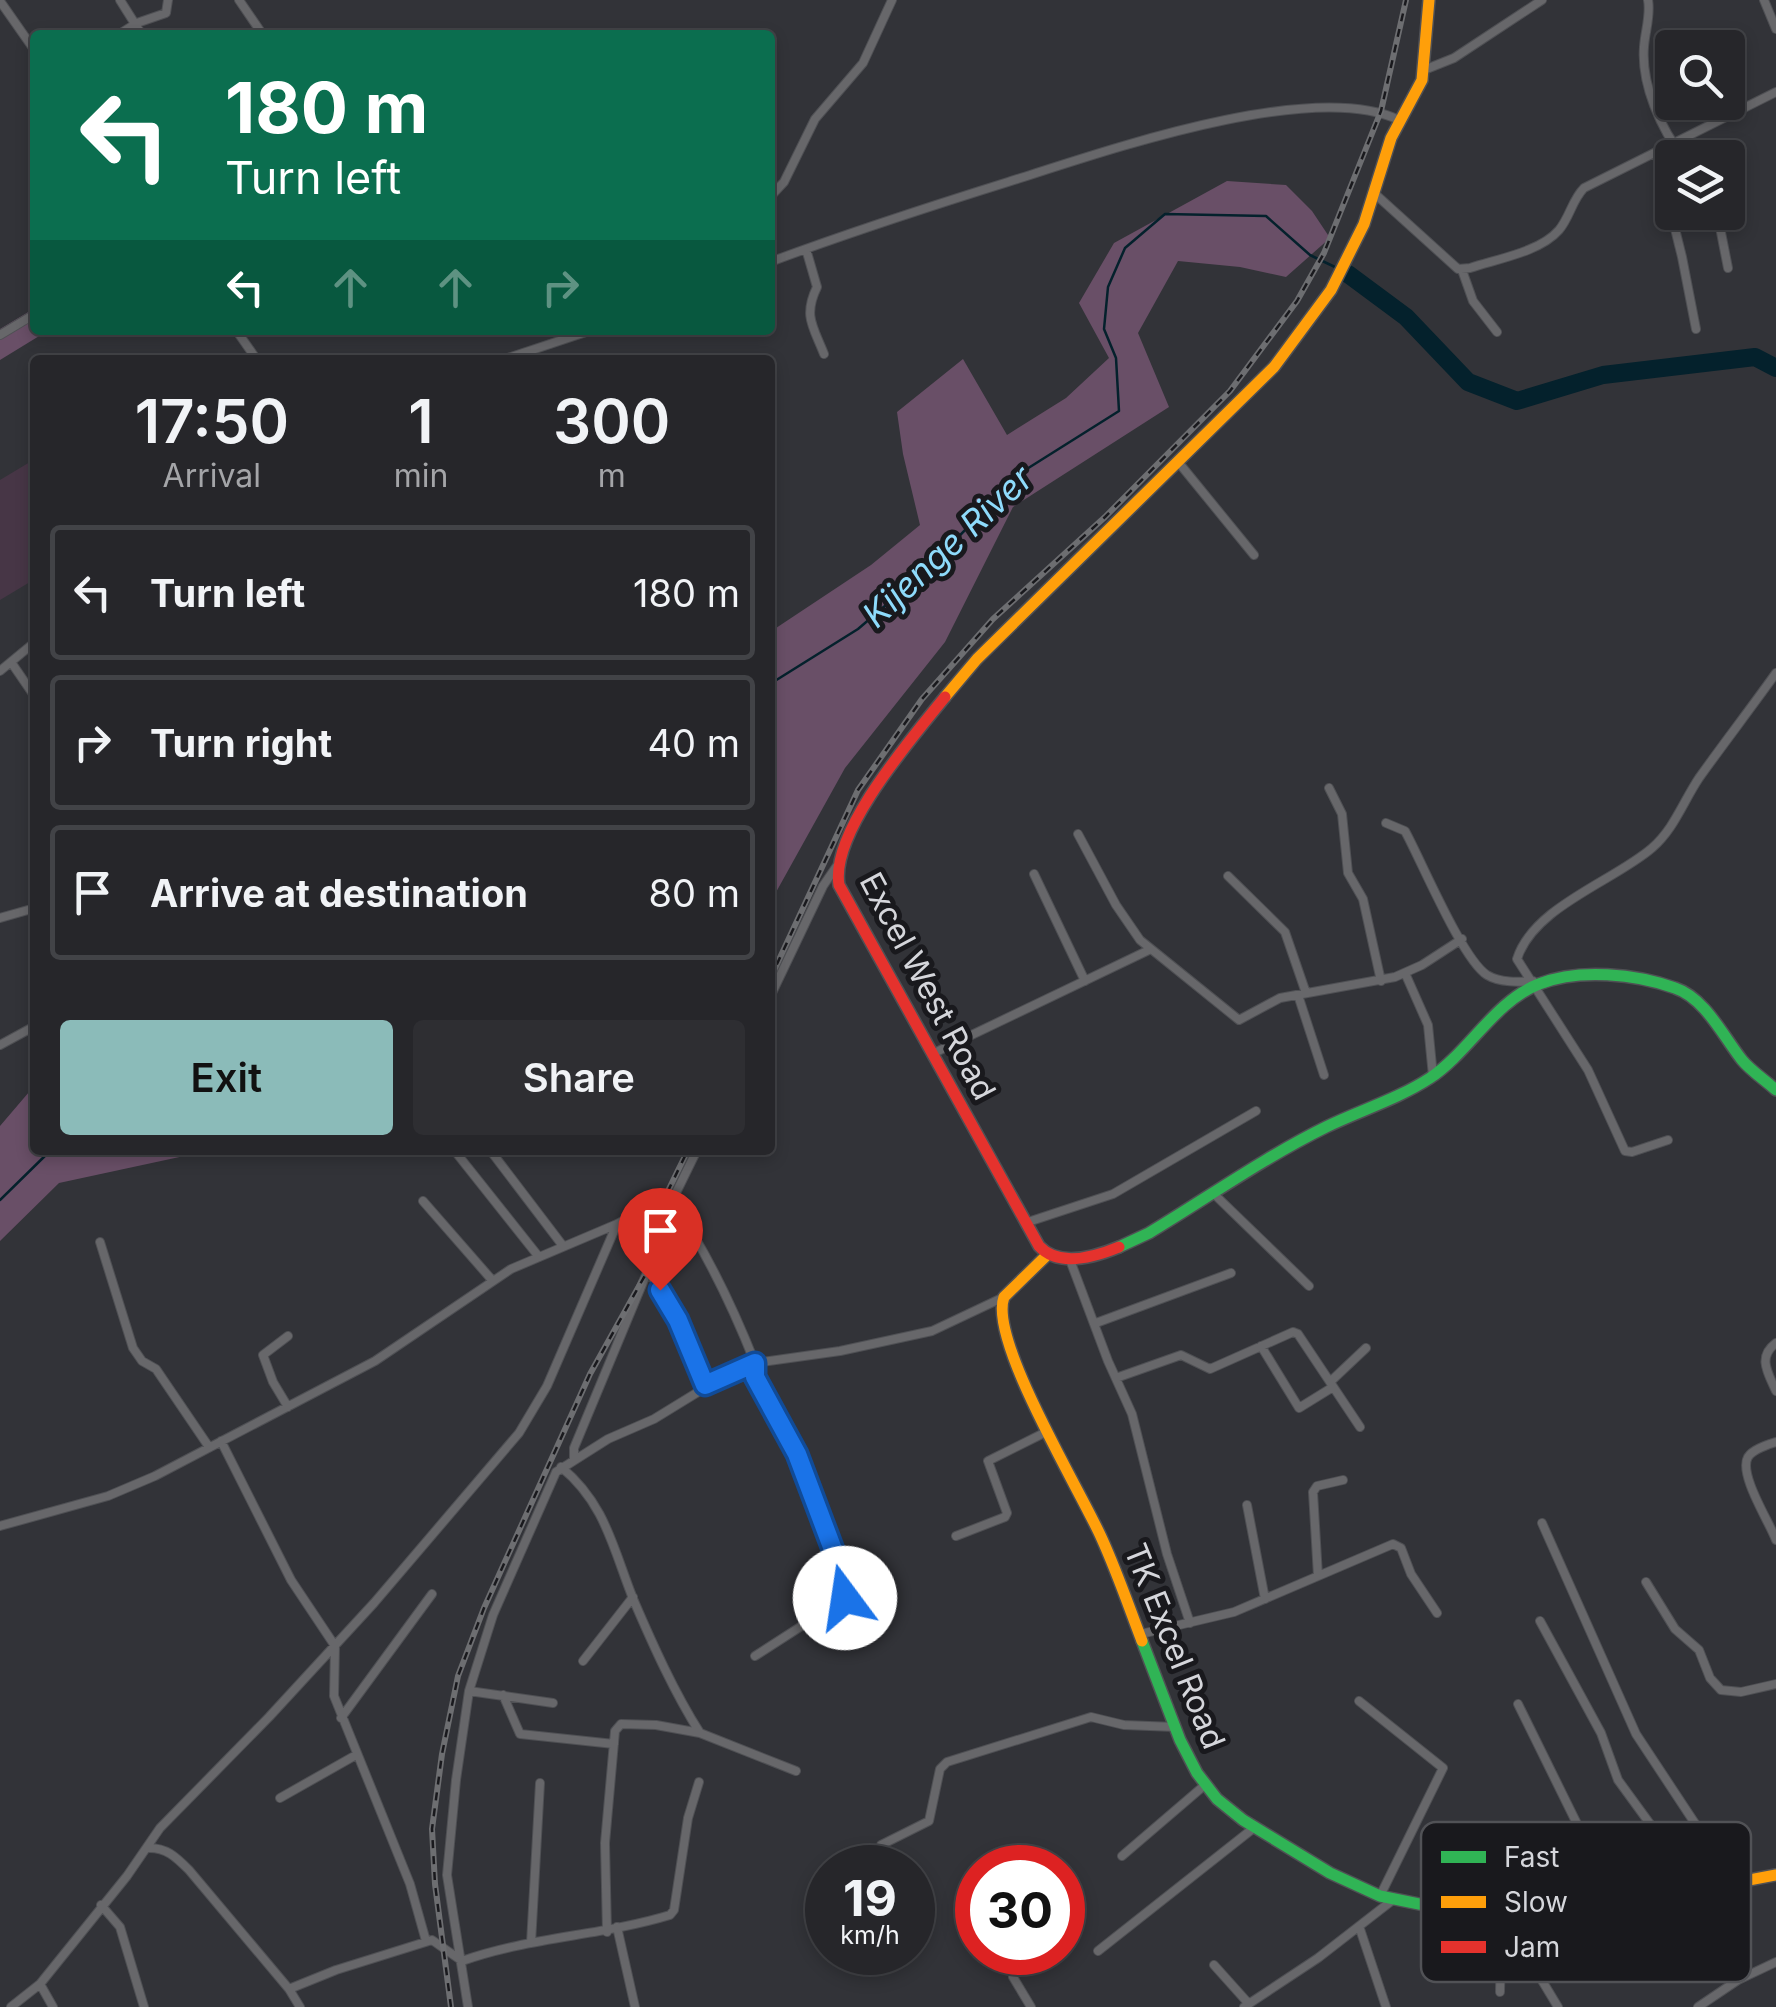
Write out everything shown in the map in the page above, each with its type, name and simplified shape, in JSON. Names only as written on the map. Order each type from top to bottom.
[{"type":"street","points":[[120,0],[140,30]]},
{"type":"street","points":[[126,30],[166,14],[168,0]]},
{"type":"street","points":[[239,0],[260,30]]},
{"type":"street","points":[[775,192],[784,182],[815,119],[863,63],[892,0]]},
{"type":"street","name":"Excel West Road","points":[[1048,1254],[1038,1246],[844,898],[836,867],[872,794],[978,659],[1274,367],[1331,290],[1348,260],[1400,120],[1417,91],[1424,70],[1429,0]]},
{"type":"street","points":[[1424,70],[1454,58],[1542,0]]},
{"type":"street","points":[[1648,0],[1643,52],[1646,80],[1671,140]]},
{"type":"street","points":[[1764,0],[1776,28]]},
{"type":"street","points":[[0,1],[30,44]]},
{"type":"street","points":[[1678,140],[1776,92]]},
{"type":"street","points":[[775,260],[1178,129],[1336,107],[1381,111],[1400,120]]},
{"type":"street","points":[[1462,270],[1552,237],[1584,188],[1655,152]]},
{"type":"street","points":[[1374,193],[1462,270],[1473,301],[1497,332]]},
{"type":"street","points":[[1676,230],[1696,330]]},
{"type":"street","points":[[1721,230],[1728,268]]},
{"type":"street","points":[[806,249],[817,287],[808,316],[824,354]]},
{"type":"street","points":[[0,335],[30,317]]},
{"type":"street","points":[[517,355],[577,335]]},
{"type":"street","points":[[1178,463],[1254,555]]},
{"type":"street","points":[[0,671],[30,646]]},
{"type":"street","points":[[11,662],[30,690]]},
{"type":"street","points":[[1668,1140],[1625,1151],[1588,1070],[1517,962],[1522,945],[1560,908],[1640,857],[1661,839],[1721,745],[1776,673]]},
{"type":"street","points":[[1328,788],[1342,814],[1348,874],[1363,899],[1381,981]]},
{"type":"street","points":[[1386,822],[1405,830],[1431,886],[1486,974],[1499,980],[1534,983],[1597,975],[1641,979],[1680,989],[1698,1004],[1746,1064],[1776,1090]]},
{"type":"street","points":[[1078,834],[1116,905],[1149,950],[1239,1020],[1274,1000],[1405,973],[1462,939]]},
{"type":"street","points":[[775,986],[836,867]]},
{"type":"street","points":[[1034,874],[1085,981]]},
{"type":"street","points":[[1228,876],[1285,932],[1324,1075]]},
{"type":"street","points":[[0,918],[30,909]]},
{"type":"street","points":[[932,1054],[1149,950]]},
{"type":"street","points":[[1405,973],[1428,1025],[1433,1076]]},
{"type":"street","points":[[468,2007],[447,1876],[469,1692],[493,1616],[528,1530],[561,1467],[654,1419],[705,1385],[755,1363],[822,1354],[932,1331],[1004,1296],[1048,1254],[1070,1260],[1096,1256],[1128,1243],[1324,1128],[1433,1076],[1534,983]]},
{"type":"street","points":[[0,1045],[30,1029]]},
{"type":"street","points":[[1026,1223],[1113,1194],[1256,1111]]},
{"type":"street","points":[[458,1155],[539,1257]]},
{"type":"street","points":[[494,1155],[564,1246]]},
{"type":"street","points":[[574,1459],[574,1448],[648,1270],[668,1199],[694,1155]]},
{"type":"street","points":[[1214,1194],[1309,1286]]},
{"type":"street","points":[[0,1526],[108,1496],[209,1447],[374,1361],[492,1280],[668,1199]]},
{"type":"street","points":[[668,1199],[710,1259],[755,1363],[755,1377],[797,1454],[848,1591],[845,1598],[755,1656]]},
{"type":"street","points":[[423,1201],[492,1280]]},
{"type":"street","points":[[11,2007],[40,1984],[160,1828],[335,1646],[519,1433],[548,1386],[617,1224]]},
{"type":"street","points":[[100,1242],[134,1350],[142,1361],[156,1368],[209,1447]]},
{"type":"street","points":[[1070,1260],[1132,1414],[1166,1554],[1190,1623]]},
{"type":"street","points":[[648,1270],[678,1320],[705,1385]]},
{"type":"street","points":[[1096,1322],[1231,1273]]},
{"type":"street","name":"TK Excel Road","points":[[1004,1296],[1001,1305],[1008,1337],[1046,1432],[1102,1538],[1197,1774],[1218,1798],[1255,1828],[1330,1873],[1380,1896],[1421,1905]]},
{"type":"street","points":[[1116,1378],[1181,1355],[1210,1369],[1290,1333],[1298,1334],[1360,1426]]},
{"type":"street","points":[[288,1336],[263,1355],[288,1406]]},
{"type":"street","points":[[1776,1343],[1764,1358],[1776,1391]]},
{"type":"street","points":[[1261,1346],[1299,1408],[1332,1384],[1366,1348]]},
{"type":"street","points":[[956,1536],[1005,1518],[1007,1512],[988,1460],[1046,1432]]},
{"type":"street","points":[[221,1441],[291,1580],[335,1646],[333,1684],[341,1718],[410,1884],[426,1941]]},
{"type":"street","points":[[1776,1442],[1757,1450],[1746,1462],[1750,1485],[1776,1540]]},
{"type":"street","points":[[561,1467],[597,1506],[633,1597],[700,1732]]},
{"type":"street","points":[[1318,1576],[1313,1492],[1318,1486],[1343,1480]]},
{"type":"street","points":[[1247,1504],[1266,1599]]},
{"type":"street","points":[[1542,1524],[1636,1734],[1694,1822]]},
{"type":"street","points":[[1140,1634],[1234,1612],[1397,1544],[1410,1574],[1437,1613]]},
{"type":"street","points":[[1646,1582],[1674,1629],[1703,1656],[1710,1678],[1721,1690],[1741,1692],[1776,1684]]},
{"type":"street","points":[[341,1718],[432,1594]]},
{"type":"street","points":[[583,1661],[633,1597]]},
{"type":"street","points":[[1540,1621],[1601,1733],[1618,1780],[1649,1822]]},
{"type":"street","points":[[469,1692],[553,1704]]},
{"type":"street","points":[[503,1695],[520,1734],[614,1744]]},
{"type":"street","points":[[1359,1701],[1443,1768],[1380,1896]]},
{"type":"street","points":[[1518,1704],[1577,1822]]},
{"type":"street","points":[[881,1845],[929,1821],[940,1769],[947,1762],[1095,1716],[1124,1725],[1175,1727]]},
{"type":"street","points":[[635,2007],[612,1930],[605,1844],[617,1727],[624,1724],[700,1732],[796,1771]]},
{"type":"street","points":[[280,1798],[356,1755]]},
{"type":"street","points":[[531,1944],[540,1782]]},
{"type":"street","points":[[462,1961],[501,1947],[612,1930],[673,1913],[688,1818],[699,1782]]},
{"type":"street","points":[[1122,1856],[1206,1784]]},
{"type":"street","points":[[1098,1952],[1255,1828]]},
{"type":"street","points":[[147,1848],[159,1847],[174,1855],[290,1989],[300,2007]]},
{"type":"street","name":"TK Excel Road","points":[[1751,1880],[1776,1875]]},
{"type":"street","points":[[1214,1966],[1247,2005],[1318,1958],[1394,1900]]},
{"type":"street","points":[[101,1905],[120,1927],[144,2007]]},
{"type":"street","points":[[1359,1926],[1386,2007]]},
{"type":"street","points":[[290,1989],[426,1941],[436,1942],[462,1961]]},
{"type":"street","points":[[1751,1974],[1776,1962]]},
{"type":"street","points":[[1013,1976],[1031,2007]]},
{"type":"street","points":[[1500,1982],[1500,1992]]},
{"type":"street","points":[[1543,1982],[1558,2007]]},
{"type":"street","points":[[1698,2007],[1735,1982]]},
{"type":"street","points":[[40,1984],[53,2007]]},
{"type":"shaded area","points":[[1227,181],[1286,185],[1312,211],[1330,238],[1286,277],[1240,267],[1178,261],[1138,333],[1169,407],[1013,507],[945,642],[845,768],[775,894],[775,629],[871,565],[920,525],[897,412],[963,359],[1007,435],[1066,398],[1109,358],[1079,303],[1114,243]]},
{"type":"shaded area","points":[[30,311],[30,335],[41,335],[0,360],[0,329]]},
{"type":"shaded area","points":[[30,462],[30,582],[0,600],[0,480]]},
{"type":"shaded area","points":[[30,1091],[30,1155],[189,1155],[59,1183],[0,1241],[0,1126]]},
{"type":"waterway","name":"Kijenge River","points":[[775,681],[858,629],[920,576],[1022,472],[1119,411],[1116,358],[1104,329],[1108,287],[1125,248],[1165,214],[1266,216],[1310,255],[1337,268]]},
{"type":"waterway","name":"Kijenge River","points":[[1348,274],[1406,317],[1468,382],[1517,401],[1603,375],[1755,357],[1776,368]]},
{"type":"waterway","name":"Kijenge River","points":[[0,1200],[46,1155]]},
{"type":"railway","points":[[775,968],[858,790],[922,699],[993,619],[1105,517],[1230,391],[1297,301],[1324,253],[1381,111],[1406,0]]},
{"type":"railway","points":[[451,2007],[432,1829],[458,1676],[484,1608],[590,1374],[648,1270],[665,1197],[686,1155]]},
{"type":"traffic: fast","points":[[1119,1247],[1149,1233],[1303,1139],[1430,1078],[1509,1002],[1555,979],[1625,976],[1686,993],[1704,1009],[1746,1064],[1776,1090]]},
{"type":"traffic: fast","points":[[1142,1641],[1180,1740],[1197,1773],[1217,1799],[1243,1820],[1330,1873],[1380,1896],[1421,1904]]},
{"type":"traffic: slow","points":[[945,697],[977,659],[1274,367],[1331,290],[1364,224],[1391,138],[1422,80],[1429,0]]},
{"type":"traffic: slow","points":[[1047,1255],[1004,1297],[1003,1318],[1023,1380],[1102,1539],[1142,1641]]},
{"type":"traffic: slow","points":[[1751,1880],[1776,1875]]},
{"type":"traffic: jam","points":[[945,697],[876,786],[860,813],[847,839],[839,885],[1039,1246],[1067,1259],[1119,1247]]},
{"type":"route","points":[[660,1290],[678,1320],[705,1385],[755,1363],[755,1377],[797,1454],[846,1584],[845,1598]]}]
